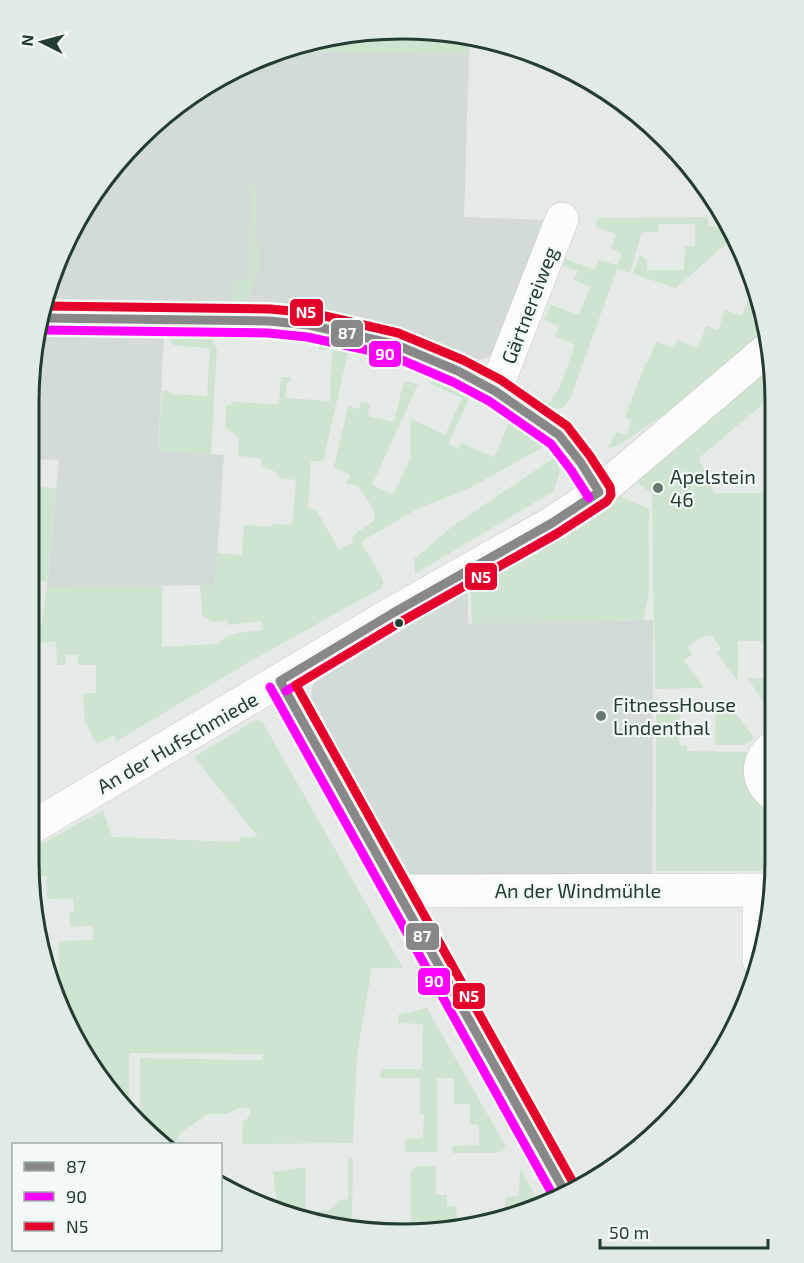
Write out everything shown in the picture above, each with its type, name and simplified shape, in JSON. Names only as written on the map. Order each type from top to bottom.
[{"type":"street","name":"Gärtnereiweg","points":[[495,391],[562,219]]},
{"type":"street","points":[[49,318],[269,321],[309,325],[394,344],[449,367],[495,391],[559,435],[581,463],[599,492]]},
{"type":"street","name":"An der Hufschmiede","points":[[39,824],[393,613],[552,524],[599,492],[762,354]]},
{"type":"street","points":[[280,681],[562,1187]]},
{"type":"street","points":[[765,756],[761,760],[759,769],[760,778],[765,787]]},
{"type":"street","name":"An der Windmühle","points":[[396,891],[764,890]]},
{"type":"shaded area","points":[[311,50],[469,54],[464,217],[547,220],[494,354],[471,361],[418,341],[50,312],[58,285],[76,241],[100,200],[145,145],[200,100],[241,76]]},
{"type":"shaded area","points":[[46,331],[164,331],[158,451],[224,455],[215,585],[47,587],[59,460],[39,459],[40,378]]},
{"type":"shaded area","points":[[461,586],[468,595],[468,624],[653,620],[652,881],[408,876],[396,870],[342,774],[311,701],[312,687],[320,674]]},
{"type":"green space","points":[[378,40],[426,40],[470,45],[469,54],[311,50],[331,46]]},
{"type":"green space","points":[[250,186],[257,186],[258,274],[248,297],[240,306],[233,306],[233,279],[249,279]]},
{"type":"green space","points":[[708,217],[709,226],[720,227],[728,242],[676,288],[633,274],[641,255],[647,260],[647,270],[684,270],[685,246],[695,246],[695,224],[659,224],[658,232],[642,232],[630,273],[617,269],[570,399],[564,407],[548,411],[533,397],[551,403],[555,392],[558,392],[575,345],[555,337],[559,326],[544,320],[551,305],[579,315],[590,287],[574,280],[578,271],[563,266],[566,259],[595,270],[599,260],[617,265],[622,253],[611,248],[616,234],[596,227],[598,218]]},
{"type":"green space","points":[[749,296],[760,343],[670,419],[662,416],[617,446],[608,448],[616,432],[627,435],[632,420],[625,417],[656,342],[674,348],[677,340],[698,348],[706,326],[718,330],[725,310],[742,316]]},
{"type":"green space","points":[[169,337],[211,338],[217,349],[211,454],[158,451],[162,391],[170,391],[170,394],[207,396],[210,348],[173,345]]},
{"type":"green space","points":[[319,343],[349,349],[323,461],[311,461],[308,508],[316,509],[339,550],[354,542],[351,537],[375,520],[373,509],[358,485],[346,484],[350,475],[334,467],[348,406],[359,409],[361,401],[370,404],[368,416],[394,422],[403,384],[407,381],[418,384],[372,485],[393,495],[412,455],[410,454],[411,419],[445,435],[462,398],[431,384],[434,376],[471,394],[448,444],[458,449],[461,443],[494,457],[511,418],[547,445],[470,488],[419,508],[361,542],[383,580],[383,587],[249,662],[117,741],[114,735],[97,744],[85,722],[83,693],[96,693],[96,665],[78,665],[78,655],[66,655],[65,665],[57,665],[56,642],[39,643],[39,626],[41,626],[47,587],[162,586],[162,647],[217,644],[232,635],[262,630],[262,621],[228,625],[227,620],[213,622],[202,615],[200,585],[215,585],[217,553],[242,555],[244,525],[271,527],[275,524],[292,525],[296,480],[279,478],[276,472],[263,467],[261,458],[238,456],[239,438],[225,427],[226,405],[231,405],[232,402],[277,404],[281,377],[291,377],[290,382],[287,382],[286,398],[330,401],[332,350],[318,349]]},
{"type":"green space","points":[[763,365],[765,402],[699,458],[714,493],[765,493],[765,641],[738,641],[738,681],[716,653],[721,649],[713,637],[704,636],[688,647],[692,654],[684,660],[704,688],[655,689],[652,494],[631,477]]},
{"type":"green space","points":[[555,457],[560,471],[554,491],[415,574],[414,559],[454,525]]},
{"type":"green space","points":[[39,487],[56,488],[47,582],[39,581]]},
{"type":"green space","points":[[616,494],[649,509],[649,593],[643,620],[472,624],[470,579]]},
{"type":"green space","points":[[747,678],[765,679],[765,703]]},
{"type":"green space","points":[[725,699],[754,738],[745,745],[715,745],[716,700]]},
{"type":"green space","points":[[656,700],[701,700],[701,711],[680,710],[679,745],[687,746],[687,751],[749,752],[765,787],[765,869],[656,871]]},
{"type":"green space","points":[[257,719],[263,723],[403,968],[372,968],[357,1055],[353,1143],[242,1144],[243,1122],[250,1116],[249,1108],[237,1108],[228,1114],[208,1114],[180,1133],[176,1142],[172,1142],[140,1112],[140,1058],[262,1060],[263,1054],[129,1053],[129,1100],[100,1063],[76,1022],[59,980],[59,941],[93,940],[93,926],[70,927],[69,912],[74,912],[73,898],[47,899],[46,876],[40,876],[39,845],[103,810],[112,837],[238,842],[240,838],[258,837],[194,757]]},
{"type":"green space","points":[[427,1008],[506,1147],[503,1151],[452,1153],[453,1146],[479,1145],[479,1125],[470,1124],[470,1104],[454,1104],[454,1078],[437,1078],[437,1152],[405,1152],[405,1139],[423,1138],[424,1115],[420,1115],[420,1078],[381,1078],[381,1069],[422,1069],[423,1024],[398,1023],[398,1015]]},
{"type":"green space","points":[[353,1157],[352,1221],[308,1212],[277,1202],[273,1172],[306,1167],[305,1211],[329,1211],[339,1200],[348,1199],[348,1160]]},
{"type":"green space","points":[[436,1166],[436,1195],[447,1195],[447,1206],[456,1206],[457,1218],[467,1218],[426,1223],[392,1224],[411,1222],[411,1173],[413,1168]]},
{"type":"green space","points":[[520,1168],[536,1198],[505,1209],[505,1197],[519,1196]]},
{"type":"green space","points":[[481,1212],[496,1212],[481,1215]]},
{"type":"transit line","name":"N5","points":[[52,306],[270,309],[312,313],[398,333],[463,360],[501,380],[567,426],[610,487],[611,495],[607,501],[558,533],[399,623],[296,685],[573,1182]]},
{"type":"transit line","name":"87","points":[[49,318],[269,321],[309,325],[394,344],[458,371],[495,391],[559,435],[581,463],[599,492]]},
{"type":"transit line","name":"90","points":[[46,330],[268,333],[307,337],[390,355],[453,382],[489,401],[551,444],[589,498]]},
{"type":"transit line","name":"87","points":[[280,681],[393,613],[552,523],[599,492]]},
{"type":"transit line","name":"90","points":[[286,691],[399,623],[558,533],[606,502]]},
{"type":"transit line","name":"87","points":[[280,681],[562,1187]]},
{"type":"transit line","name":"90","points":[[270,687],[551,1192]]},
{"type":"place","name":"Apelstein 46","points":[[658,488]]},
{"type":"place","name":"FitnessHouse Lindenthal","points":[[601,716]]}]
